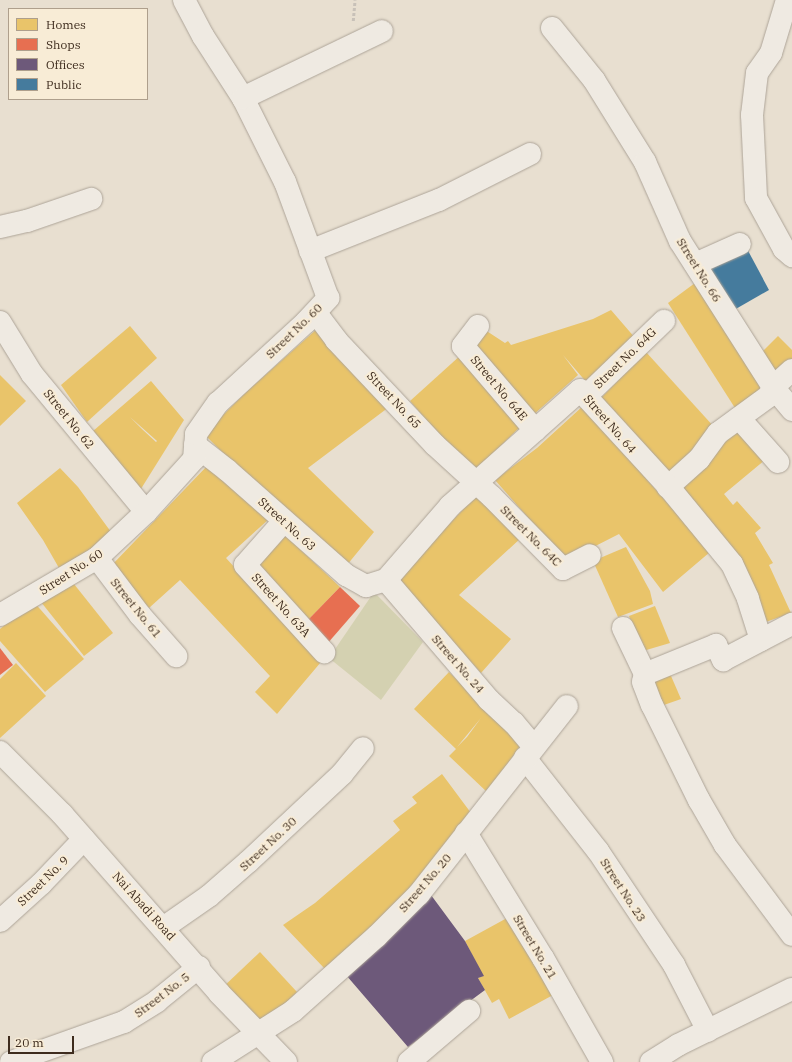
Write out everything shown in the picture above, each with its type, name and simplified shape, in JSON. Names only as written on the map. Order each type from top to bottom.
[{"type":"street","name":"Street No. 60","points":[[0,615],[97,558],[146,512],[194,459],[196,434],[218,403],[316,312],[328,298],[285,182],[243,98],[203,36],[184,0]]},
{"type":"street","points":[[787,0],[771,54],[757,73],[752,115],[756,198],[784,249],[792,256]]},
{"type":"street","name":"Street No. 66","points":[[552,28],[594,80],[645,162],[680,240],[773,387],[792,410]]},
{"type":"street","points":[[243,98],[382,31]]},
{"type":"street","points":[[310,251],[440,200],[530,154]]},
{"type":"street","points":[[0,227],[27,221],[91,199]]},
{"type":"street","points":[[695,264],[740,244]]},
{"type":"street","name":"Street No. 65","points":[[316,312],[336,340],[476,485]]},
{"type":"street","name":"Street No. 64G","points":[[587,395],[664,321]]},
{"type":"street","name":"Street No. 62","points":[[0,322],[32,374],[146,512]]},
{"type":"street","name":"Street No. 64E","points":[[478,326],[464,346],[535,430]]},
{"type":"street","points":[[668,487],[699,459],[718,433],[769,396],[773,387],[792,370]]},
{"type":"street","name":"Street No. 64","points":[[386,580],[450,506],[476,485],[580,390],[587,395],[625,442],[668,487],[732,564],[750,606],[761,640]]},
{"type":"street","points":[[739,418],[778,462]]},
{"type":"street","name":"Street No. 63","points":[[195,445],[227,470],[284,522],[346,575],[366,586],[386,580]]},
{"type":"street","name":"Street No. 64C","points":[[476,485],[492,497],[563,569],[590,555]]},
{"type":"street","name":"Street No. 63A","points":[[284,522],[245,566],[324,652]]},
{"type":"street","name":"Street No. 61","points":[[97,558],[140,615],[176,656]]},
{"type":"street","name":"Street No. 24","points":[[386,580],[489,700],[514,723],[529,752]]},
{"type":"street","points":[[645,674],[716,645],[723,660],[792,624]]},
{"type":"street","points":[[624,628],[645,674],[643,682],[652,705],[699,800],[725,845],[792,935]]},
{"type":"street","name":"Street No. 20","points":[[214,1062],[293,1011],[377,936],[418,894],[529,752],[567,706]]},
{"type":"street","name":"Street No. 30","points":[[163,928],[209,896],[248,862],[342,774],[363,748]]},
{"type":"street","name":"Street No. 23","points":[[529,752],[598,851],[674,966],[708,1031]]},
{"type":"street","name":"Nai Abadi Road","points":[[1,753],[84,839],[199,967],[257,1035],[286,1062]]},
{"type":"street","name":"Street No. 21","points":[[466,833],[543,958],[602,1062]]},
{"type":"street","name":"Street No. 9","points":[[0,921],[41,884],[84,839]]},
{"type":"street","name":"Street No. 5","points":[[11,1062],[124,1022],[157,1001],[199,967]]},
{"type":"street","points":[[651,1062],[708,1031],[792,989]]},
{"type":"street","points":[[409,1062],[469,1011]]},
{"type":"shaded area","points":[[374,592],[423,642],[381,700],[329,658]]},
{"type":"building: Homes","points":[[695,283],[768,385],[735,408],[668,303]]},
{"type":"building: Homes","points":[[611,310],[636,339],[588,384],[563,355],[578,375],[532,416],[468,347],[482,328],[505,343],[508,341],[511,345],[593,319]]},
{"type":"building: Homes","points":[[130,326],[157,358],[87,422],[61,385]]},
{"type":"building: Homes","points":[[318,328],[389,407],[308,468],[374,532],[347,565],[261,491],[204,434],[244,394]]},
{"type":"building: Homes","points":[[778,336],[792,350],[792,364],[779,376],[757,357]]},
{"type":"building: Homes","points":[[646,352],[715,428],[669,477],[598,401]]},
{"type":"building: Homes","points":[[462,354],[523,424],[472,474],[410,401]]},
{"type":"building: Homes","points":[[0,375],[26,401],[0,426]]},
{"type":"building: Homes","points":[[151,381],[184,420],[129,508],[78,444]],"holes":[[[130,417],[157,441],[156,442]]]},
{"type":"building: Homes","points":[[583,406],[710,552],[663,592],[619,534],[566,561],[495,480],[537,448]]},
{"type":"building: Homes","points":[[736,428],[766,459],[724,494],[733,505],[737,501],[761,528],[755,533],[773,563],[769,565],[791,613],[763,623],[676,490]]},
{"type":"building: Homes","points":[[208,465],[269,519],[226,558],[321,662],[277,714],[255,692],[270,676],[180,580],[149,608],[111,566]]},
{"type":"building: Homes","points":[[60,468],[78,487],[114,536],[63,575],[43,540],[17,503]]},
{"type":"building: Homes","points":[[477,495],[522,537],[459,595],[511,639],[481,673],[396,579]]},
{"type":"building: Homes","points":[[284,534],[340,587],[306,622],[253,565]]},
{"type":"building: Homes","points":[[626,547],[650,591],[653,604],[618,617],[593,561]]},
{"type":"building: Homes","points":[[70,579],[113,633],[84,656],[41,602]]},
{"type":"building: Homes","points":[[33,601],[84,659],[45,692],[0,641],[0,629]]},
{"type":"building: Homes","points":[[655,606],[670,643],[643,651],[629,616]]},
{"type":"building: Homes","points":[[16,663],[46,696],[0,738],[0,679]]},
{"type":"building: Homes","points":[[668,669],[681,699],[661,706],[649,676]]},
{"type":"building: Homes","points":[[449,672],[522,743],[488,793],[449,756],[456,749],[414,709]],"holes":[[[481,718],[467,737],[457,747]]]},
{"type":"building: Homes","points":[[442,774],[471,813],[410,890],[354,946],[325,969],[283,925],[315,903],[400,830],[393,821],[417,803],[412,797]]},
{"type":"building: Homes","points":[[507,918],[553,995],[509,1019],[499,999],[492,1003],[478,978],[483,976],[465,941]]},
{"type":"building: Homes","points":[[260,952],[297,992],[259,1032],[221,989]]},
{"type":"building: Shops","points":[[340,587],[360,606],[327,644],[306,622]]},
{"type":"building: Shops","points":[[0,648],[13,665],[0,675]]},
{"type":"building: Offices","points":[[431,895],[465,941],[484,976],[478,978],[485,990],[408,1047],[346,975]]},
{"type":"building: Public","points":[[745,245],[769,290],[734,310],[704,262]]}]
